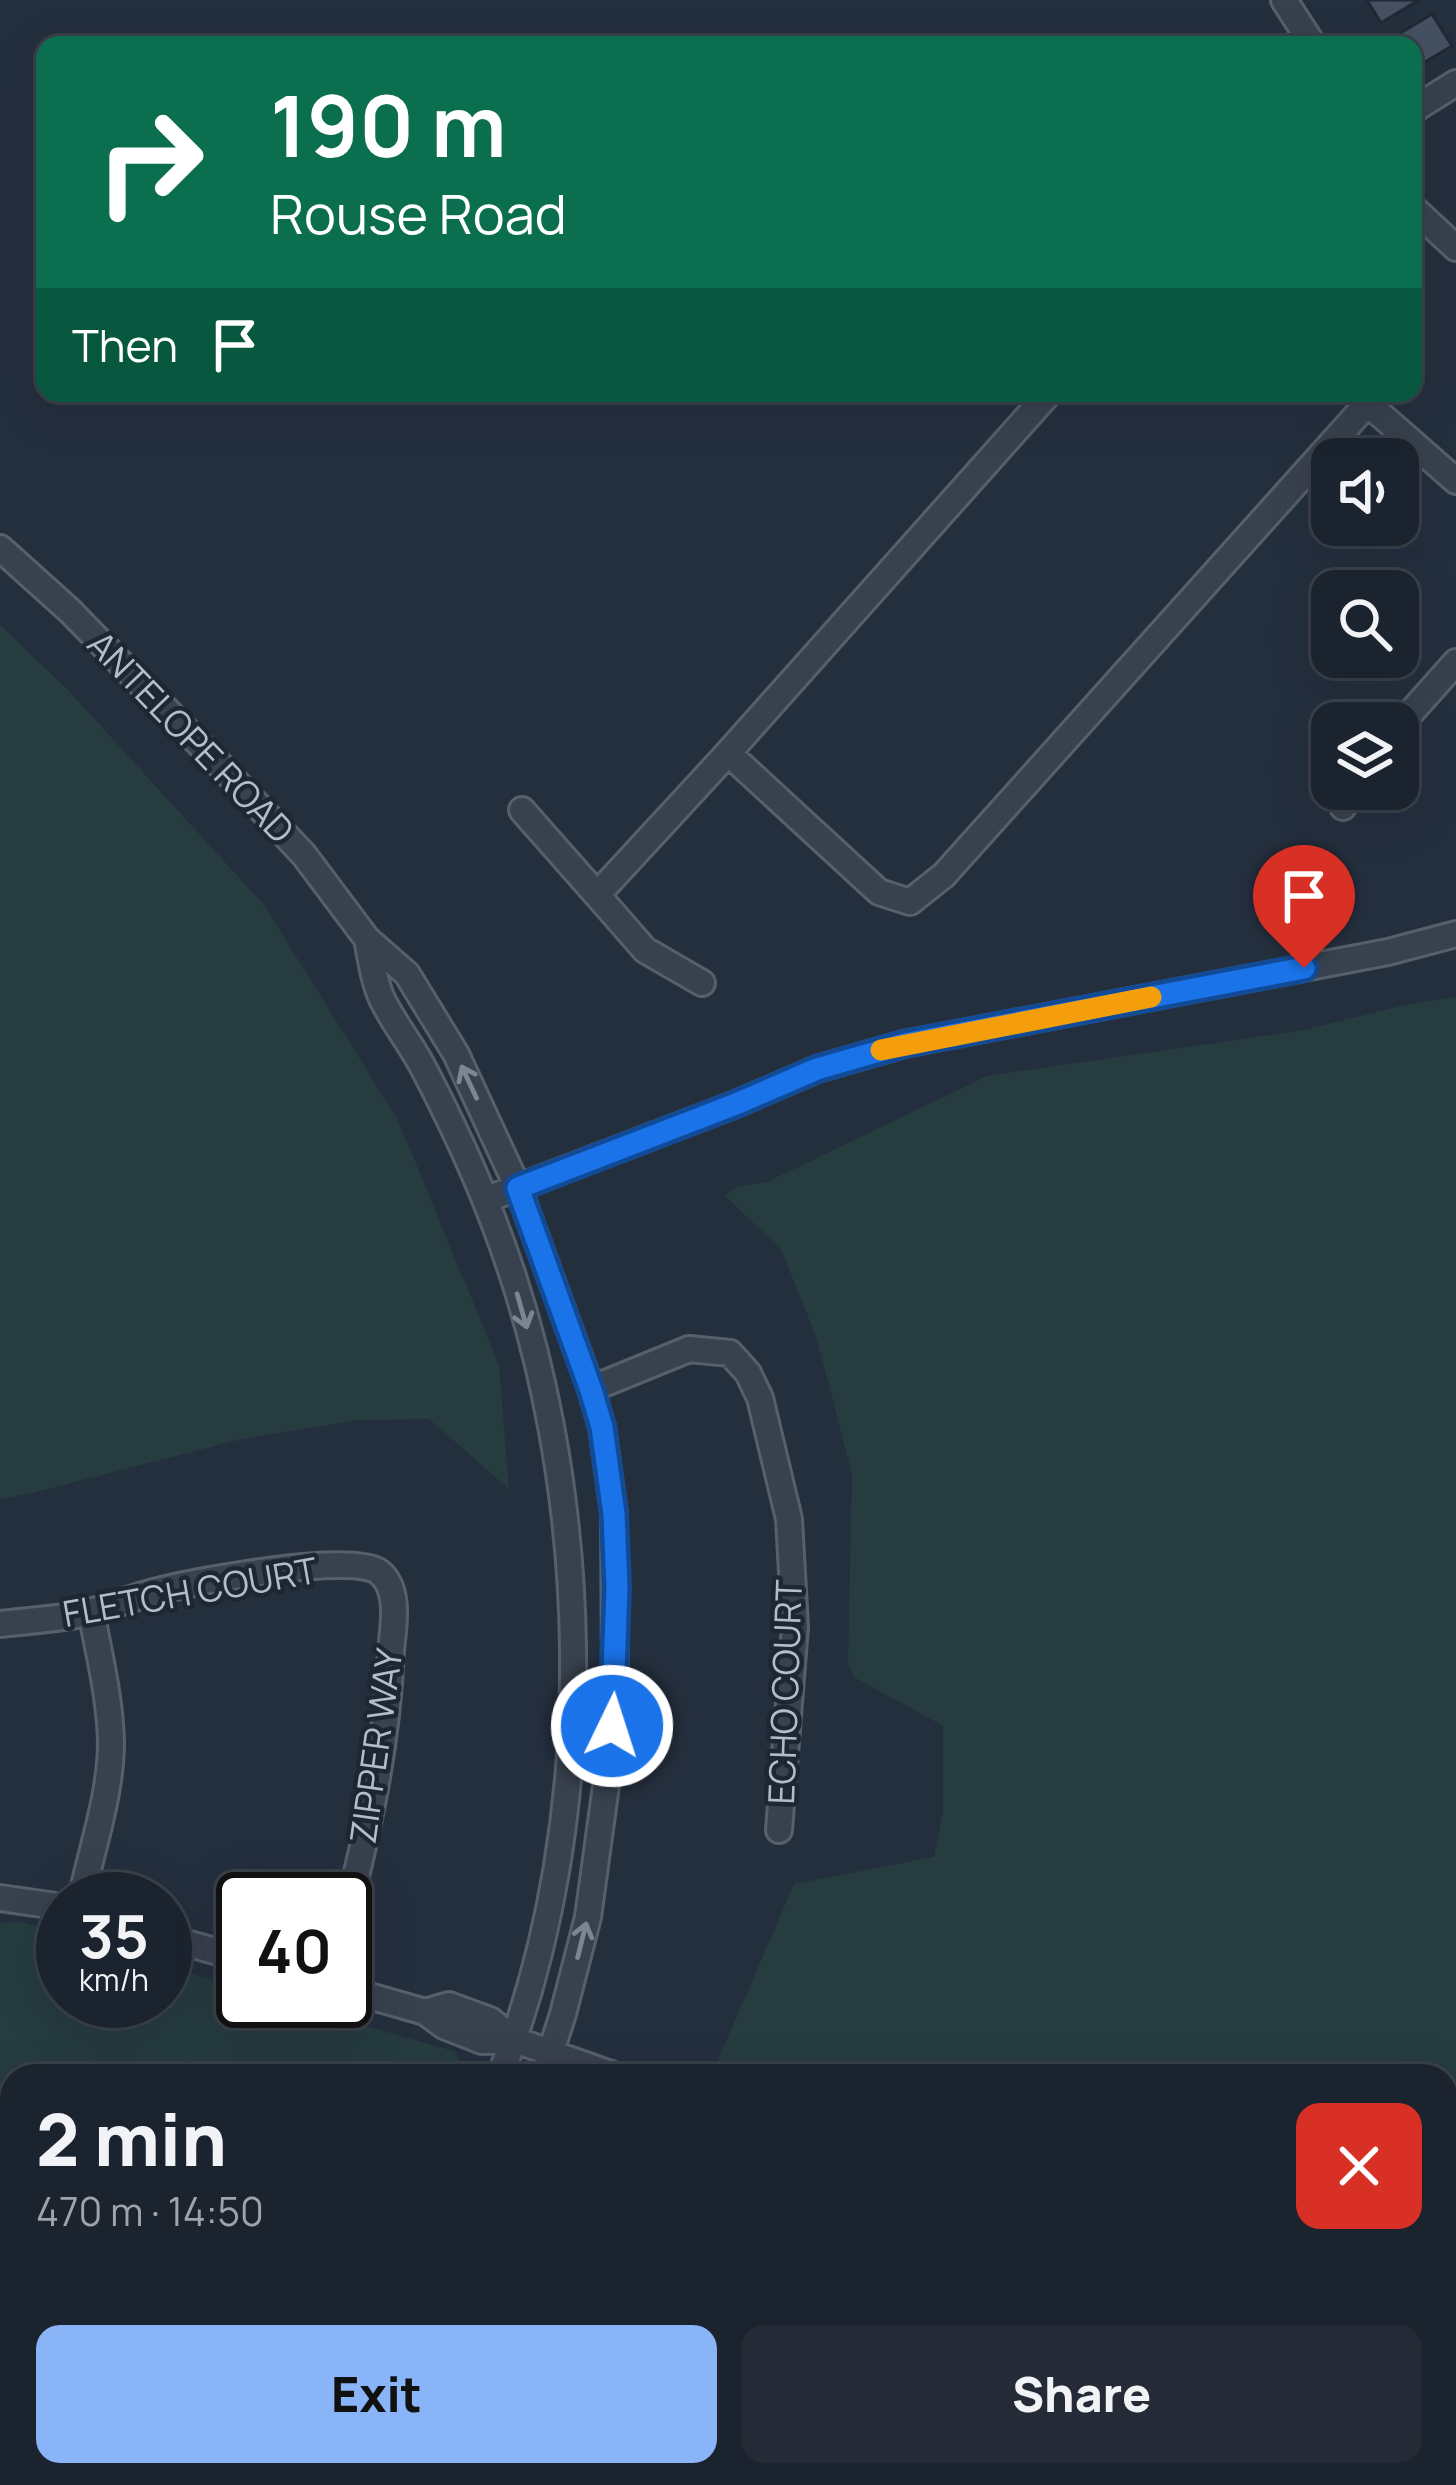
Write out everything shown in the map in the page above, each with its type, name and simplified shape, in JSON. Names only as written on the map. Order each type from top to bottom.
[{"type":"street","points":[[1284,0],[1307,36]]},
{"type":"street","points":[[1422,104],[1456,83]]},
{"type":"street","points":[[1422,216],[1456,248]]},
{"type":"street","points":[[597,895],[1041,402]]},
{"type":"street","points":[[728,753],[879,892],[910,902],[944,875],[1358,402]]},
{"type":"street","points":[[1367,402],[1456,481]]},
{"type":"street","name":"ANTELOPE ROAD","points":[[0,548],[70,611],[233,779],[304,855],[367,939],[406,974],[455,1054],[518,1188],[602,1427],[614,1514],[615,1682],[608,1771],[588,1917],[548,2064]]},
{"type":"street","points":[[1419,704],[1456,662]]},
{"type":"street","points":[[522,811],[645,950],[702,983]]},
{"type":"street","points":[[485,1200],[817,1069],[904,1044],[1367,956],[1456,934]]},
{"type":"street","name":"ANTELOPE ROAD","points":[[367,939],[380,997],[424,1069],[506,1254],[546,1394],[569,1559],[573,1731],[559,1856],[530,1992],[505,2064]]},
{"type":"street","name":"ECHO COURT","points":[[591,1390],[689,1349],[730,1353],[748,1373],[760,1398],[788,1519],[795,1628],[779,1831]]},
{"type":"street","name":"FLETCH COURT","points":[[0,1624],[92,1611],[162,1589],[253,1573],[343,1564],[380,1572]]},
{"type":"street","name":"ZIPPER WAY","points":[[357,1872],[376,1795],[389,1707],[394,1607],[380,1572]]},
{"type":"street","points":[[87,1872],[111,1743],[92,1611]]},
{"type":"street","points":[[0,1898],[36,1903]]},
{"type":"street","points":[[372,1997],[425,2012],[449,2005],[490,2020],[548,2064]]},
{"type":"green space","points":[[0,625],[69,691],[264,905],[398,1120],[499,1365],[509,1489],[429,1419],[360,1420],[242,1439],[0,1499]]},
{"type":"green space","points":[[1456,997],[1456,2064],[727,2064],[718,2060],[794,1884],[934,1857],[943,1811],[943,1726],[854,1677],[848,1662],[852,1474],[816,1336],[781,1249],[725,1196],[738,1186],[767,1182],[987,1076],[1304,1030]]},
{"type":"green space","points":[[21,1922],[36,1926],[36,2028],[192,2028],[192,1974],[216,1981],[216,2028],[372,2028],[456,2052],[460,2064],[0,2064],[0,1923]]},
{"type":"building","points":[[1367,0],[1419,0],[1381,23]]},
{"type":"building","points":[[1432,14],[1452,46],[1422,64],[1422,36],[1396,36]]},
{"type":"slow traffic","points":[[881,1050],[1151,997]]},
{"type":"route","points":[[612,1726],[617,1588],[614,1514],[602,1427],[518,1188],[817,1069],[904,1044],[1304,968]]}]
